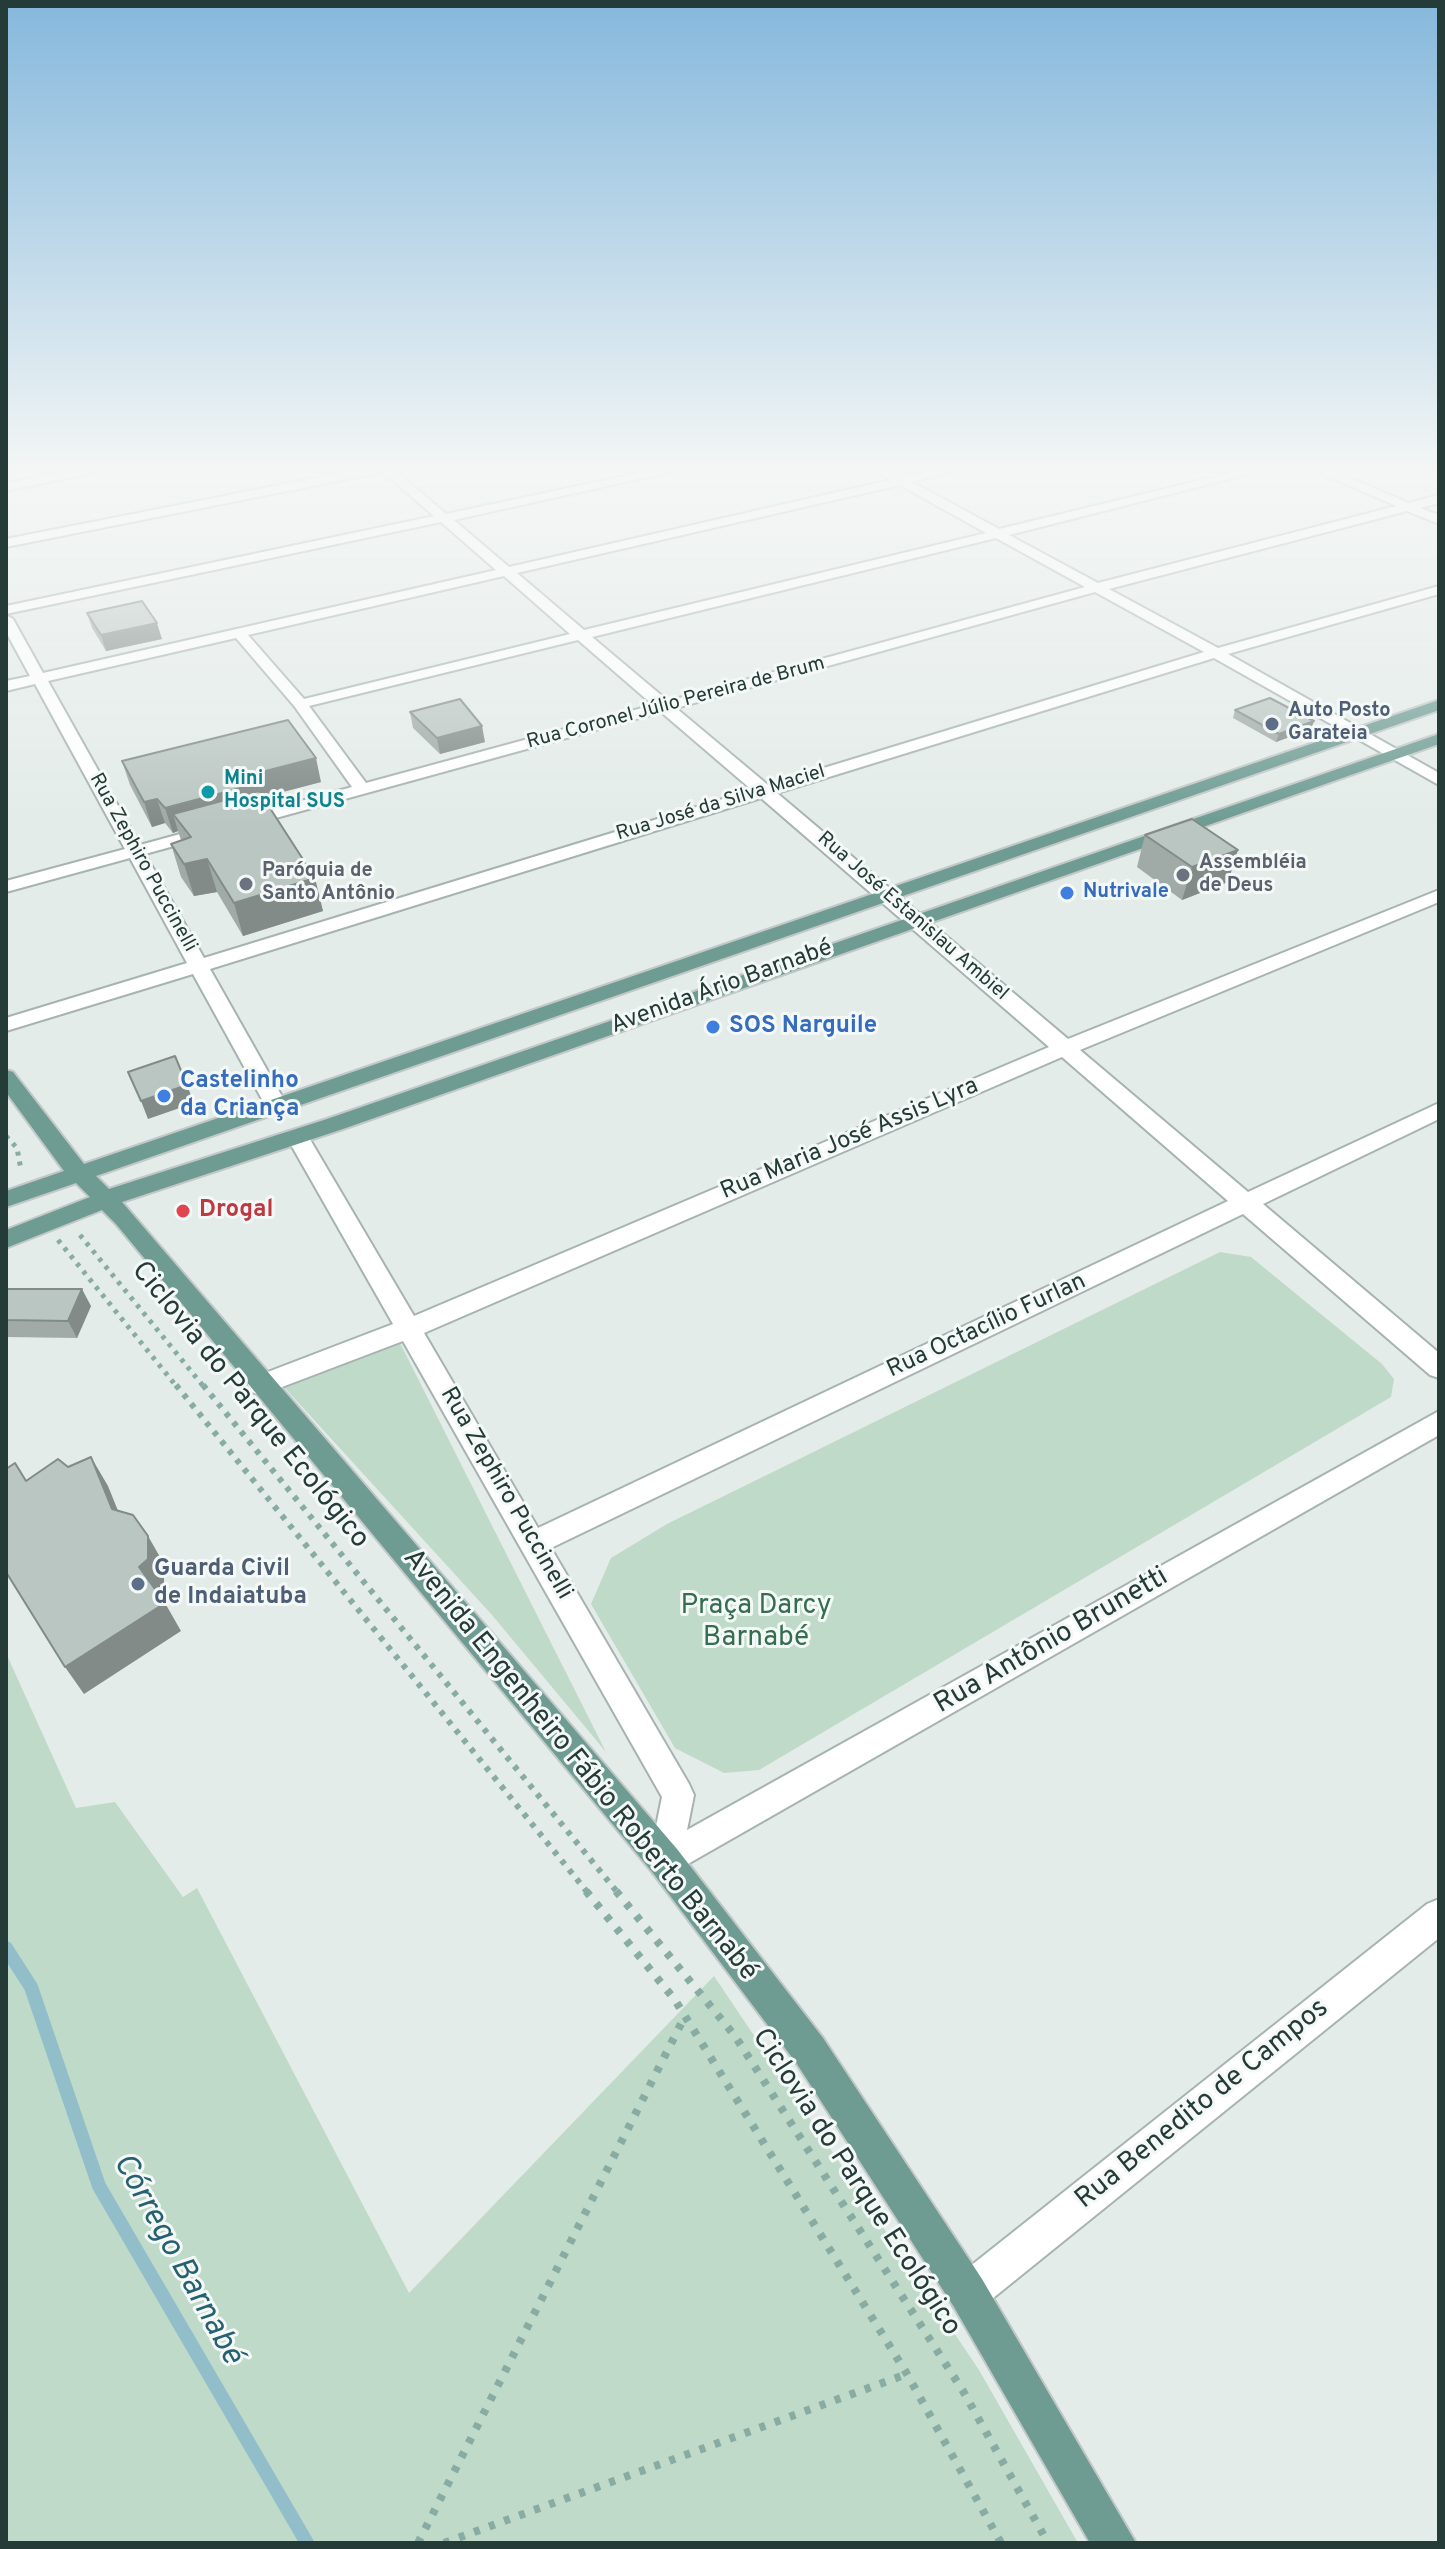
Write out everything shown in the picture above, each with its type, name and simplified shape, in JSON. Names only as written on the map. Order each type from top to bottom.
[{"type":"main road","name":"Avenida Ário Barnabé","points":[[6,1199],[1439,705]]},
{"type":"main road","name":"Avenida Ário Barnabé","points":[[6,1239],[106,1199],[297,1136],[1439,739]]},
{"type":"main road","name":"Avenida Engenheiro Fábio Roberto Barnabé","points":[[6,1077],[65,1158],[106,1199],[665,1861],[810,2051],[968,2293],[1114,2543]]},
{"type":"street","points":[[6,610],[126,585]]},
{"type":"street","points":[[6,686],[454,585]]},
{"type":"street","name":"Rua José Estanislau Ambiel","points":[[521,585],[765,790],[1439,1368]]},
{"type":"street","points":[[300,704],[784,585]]},
{"type":"street","points":[[1090,585],[1439,780]]},
{"type":"street","name":"Rua Coronel Júlio Pereira de Brum","points":[[6,887],[1108,585]]},
{"type":"street","name":"Rua José da Silva Maciel","points":[[6,1025],[1216,653],[1439,590]]},
{"type":"street","name":"Rua Zephiro Puccinelli","points":[[6,619],[277,1107]]},
{"type":"street","points":[[240,634],[300,704],[362,790]]},
{"type":"street","name":"Rua Maria José Assis Lyra","points":[[261,1385],[410,1328],[1065,1048],[1439,895]]},
{"type":"street","name":"Rua Octacílio Furlan","points":[[534,1543],[1439,1110]]},
{"type":"street","name":"Rua Zephiro Puccinelli","points":[[297,1136],[678,1795],[665,1861]]},
{"type":"street","name":"Rua Antônio Brunetti","points":[[665,1861],[1439,1422]]},
{"type":"street","name":"Rua Benedito de Campos","points":[[968,2293],[1439,1916]]},
{"type":"path","points":[[6,1136],[17,1148],[22,1174]]},
{"type":"path","name":"Ciclovia do Parque Ecológico","points":[[80,1235],[735,2036],[963,2391],[1048,2543]]},
{"type":"path","points":[[59,1236],[58,1243],[685,2016],[907,2374],[1001,2543]]},
{"type":"path","points":[[418,2543],[685,2016]]},
{"type":"path","points":[[444,2543],[907,2374]]},
{"type":"green space","name":"Praça Darcy Barnabé","points":[[1220,1252],[1251,1257],[1382,1364],[1394,1379],[1391,1397],[759,1770],[724,1773],[675,1748],[591,1604],[611,1558],[667,1524]]},
{"type":"green space","points":[[399,1341],[606,1752],[492,1615],[284,1387]]},
{"type":"green space","points":[[6,1653],[76,1808],[115,1802],[183,1897],[197,1888],[409,2293],[714,1976],[979,2370],[1078,2543],[6,2543]]},
{"type":"building","points":[[142,601],[157,623],[101,635],[87,613]]},
{"type":"building","points":[[1270,698],[1314,721],[1279,734],[1235,710]]},
{"type":"building","points":[[460,699],[482,726],[437,738],[410,712]]},
{"type":"building","points":[[288,720],[316,758],[246,776],[252,785],[165,808],[157,799],[144,802],[122,761]]},
{"type":"building","points":[[259,791],[315,878],[234,903],[207,859],[184,864],[171,844],[191,837],[173,814]]},
{"type":"building","points":[[1192,819],[1238,850],[1192,867],[1145,835]]},
{"type":"building","points":[[175,1056],[187,1085],[141,1101],[128,1072]]},
{"type":"building","points":[[7,1289],[82,1289],[68,1321],[6,1320]]},
{"type":"building","points":[[91,1457],[112,1509],[133,1515],[148,1536],[148,1559],[139,1567],[165,1603],[65,1667],[6,1572],[6,1469],[15,1463],[26,1481],[58,1459],[68,1467]]},
{"type":"waterway","name":"Córrego Barnabé","points":[[6,1948],[31,1987],[99,2186],[307,2543]]},
{"type":"place","name":"Auto Posto Garateia","points":[[1272,724]]},
{"type":"place","name":"Mini Hospital SUS","points":[[208,792]]},
{"type":"place","name":"Assembléia de Deus","points":[[1183,875]]},
{"type":"place","name":"Paróquia de Santo Antônio","points":[[246,884]]},
{"type":"place","name":"Nutrivale","points":[[1067,893]]},
{"type":"place","name":"SOS Narguile","points":[[713,1027]]},
{"type":"place","name":"Castelinho da Criança","points":[[164,1096]]},
{"type":"place","name":"Drogal","points":[[183,1211]]},
{"type":"place","name":"Guarda Civil de Indaiatuba","points":[[138,1584]]}]
